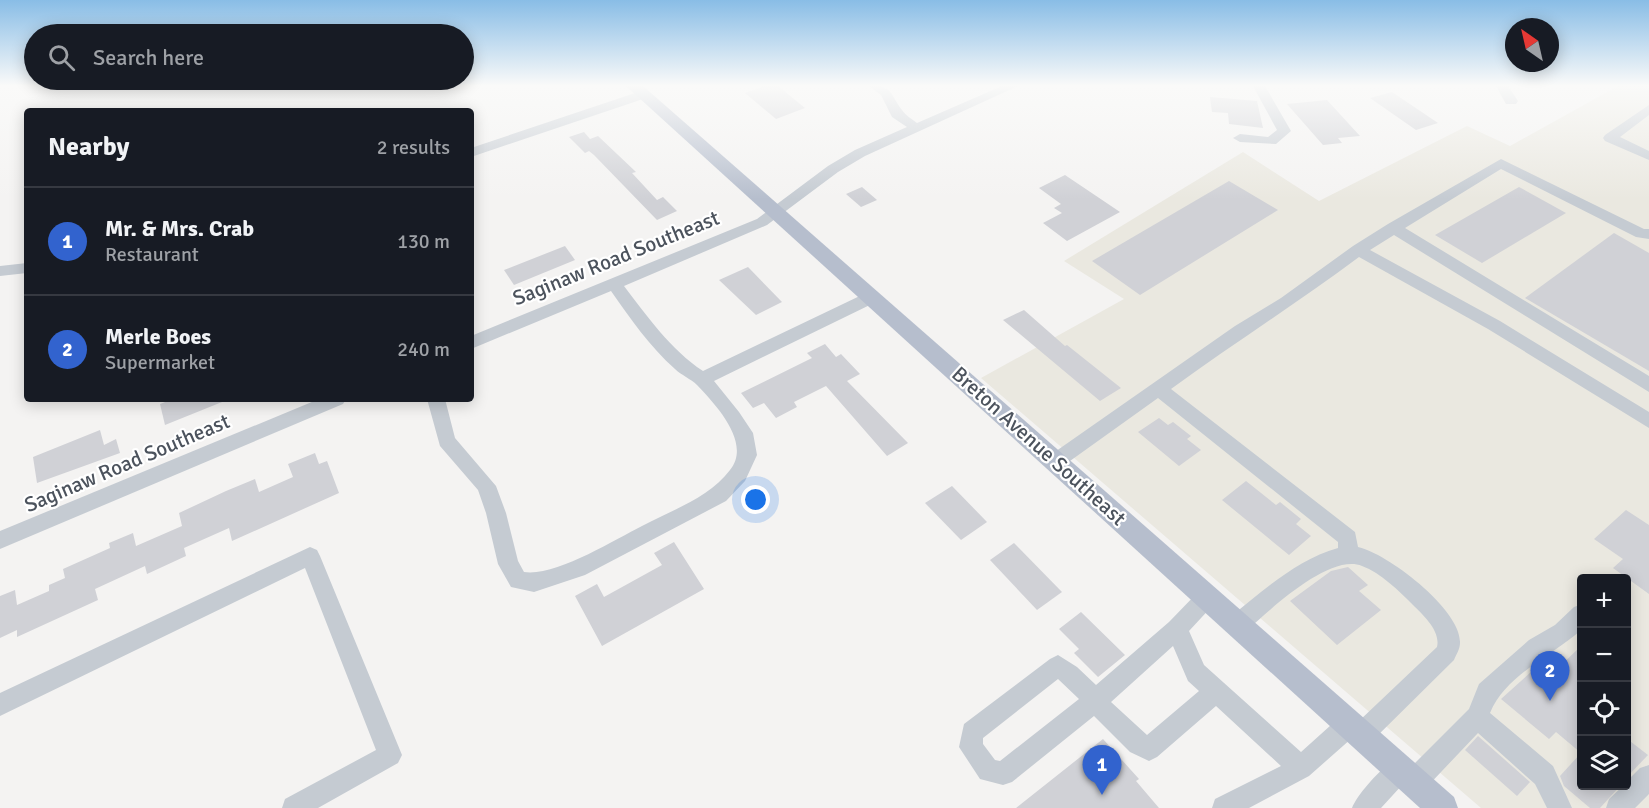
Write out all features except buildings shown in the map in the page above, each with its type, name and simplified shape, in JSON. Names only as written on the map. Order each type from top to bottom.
[{"type":"main road","name":"Breton Avenue Southeast","points":[[677,124],[1443,808]]},
{"type":"street","points":[[474,152],[549,124]]},
{"type":"street","points":[[910,124],[916,128]]},
{"type":"street","name":"Saginaw Road Southeast","points":[[474,341],[762,222],[844,162],[926,124]]},
{"type":"street","points":[[1240,138],[1271,141],[1284,130],[1280,124]]},
{"type":"street","points":[[1629,124],[1610,138],[1649,156]]},
{"type":"street","points":[[1056,461],[1241,330],[1287,302],[1358,250],[1501,163],[1641,234],[1649,234]]},
{"type":"street","points":[[1393,227],[1649,385]]},
{"type":"street","points":[[1358,250],[1494,325],[1649,422]]},
{"type":"street","points":[[0,272],[24,268]]},
{"type":"street","points":[[437,402],[447,441],[486,486],[496,513],[508,564],[518,580],[534,583],[555,578],[719,495],[738,474],[748,455],[746,438],[702,379],[681,365],[637,315],[613,282]]},
{"type":"street","points":[[702,379],[872,297]]},
{"type":"street","points":[[1159,389],[1348,538],[1348,554]]},
{"type":"street","name":"Saginaw Road Southeast","points":[[0,540],[330,402]]},
{"type":"street","points":[[1224,808],[1301,768],[1355,729],[1446,653],[1449,638],[1427,605],[1400,581],[1370,559],[1348,554],[1338,556],[1315,567],[1238,624]]},
{"type":"street","points":[[0,705],[310,556],[390,755],[294,808]]},
{"type":"street","points":[[1208,597],[1178,629],[1096,700],[1003,773],[988,771],[971,747],[972,732],[1058,666],[1096,700],[1138,745],[1149,749],[1216,691]]},
{"type":"street","points":[[1365,808],[1477,717],[1486,692],[1537,647],[1563,633],[1577,618]]},
{"type":"street","points":[[1178,629],[1196,673],[1301,768]]},
{"type":"street","points":[[1477,717],[1544,775],[1560,808]]},
{"type":"street","points":[[1618,808],[1649,777]]},
{"type":"shaded area","points":[[1550,124],[1649,124],[1649,808],[1481,808],[981,378],[1124,299],[1064,261],[1243,152],[1319,201],[1467,126],[1510,146]]},
{"type":"place","name":"Merle Boes","points":[[1550,701]]},
{"type":"place","name":"Mr. & Mrs. Crab","points":[[1102,795]]}]
